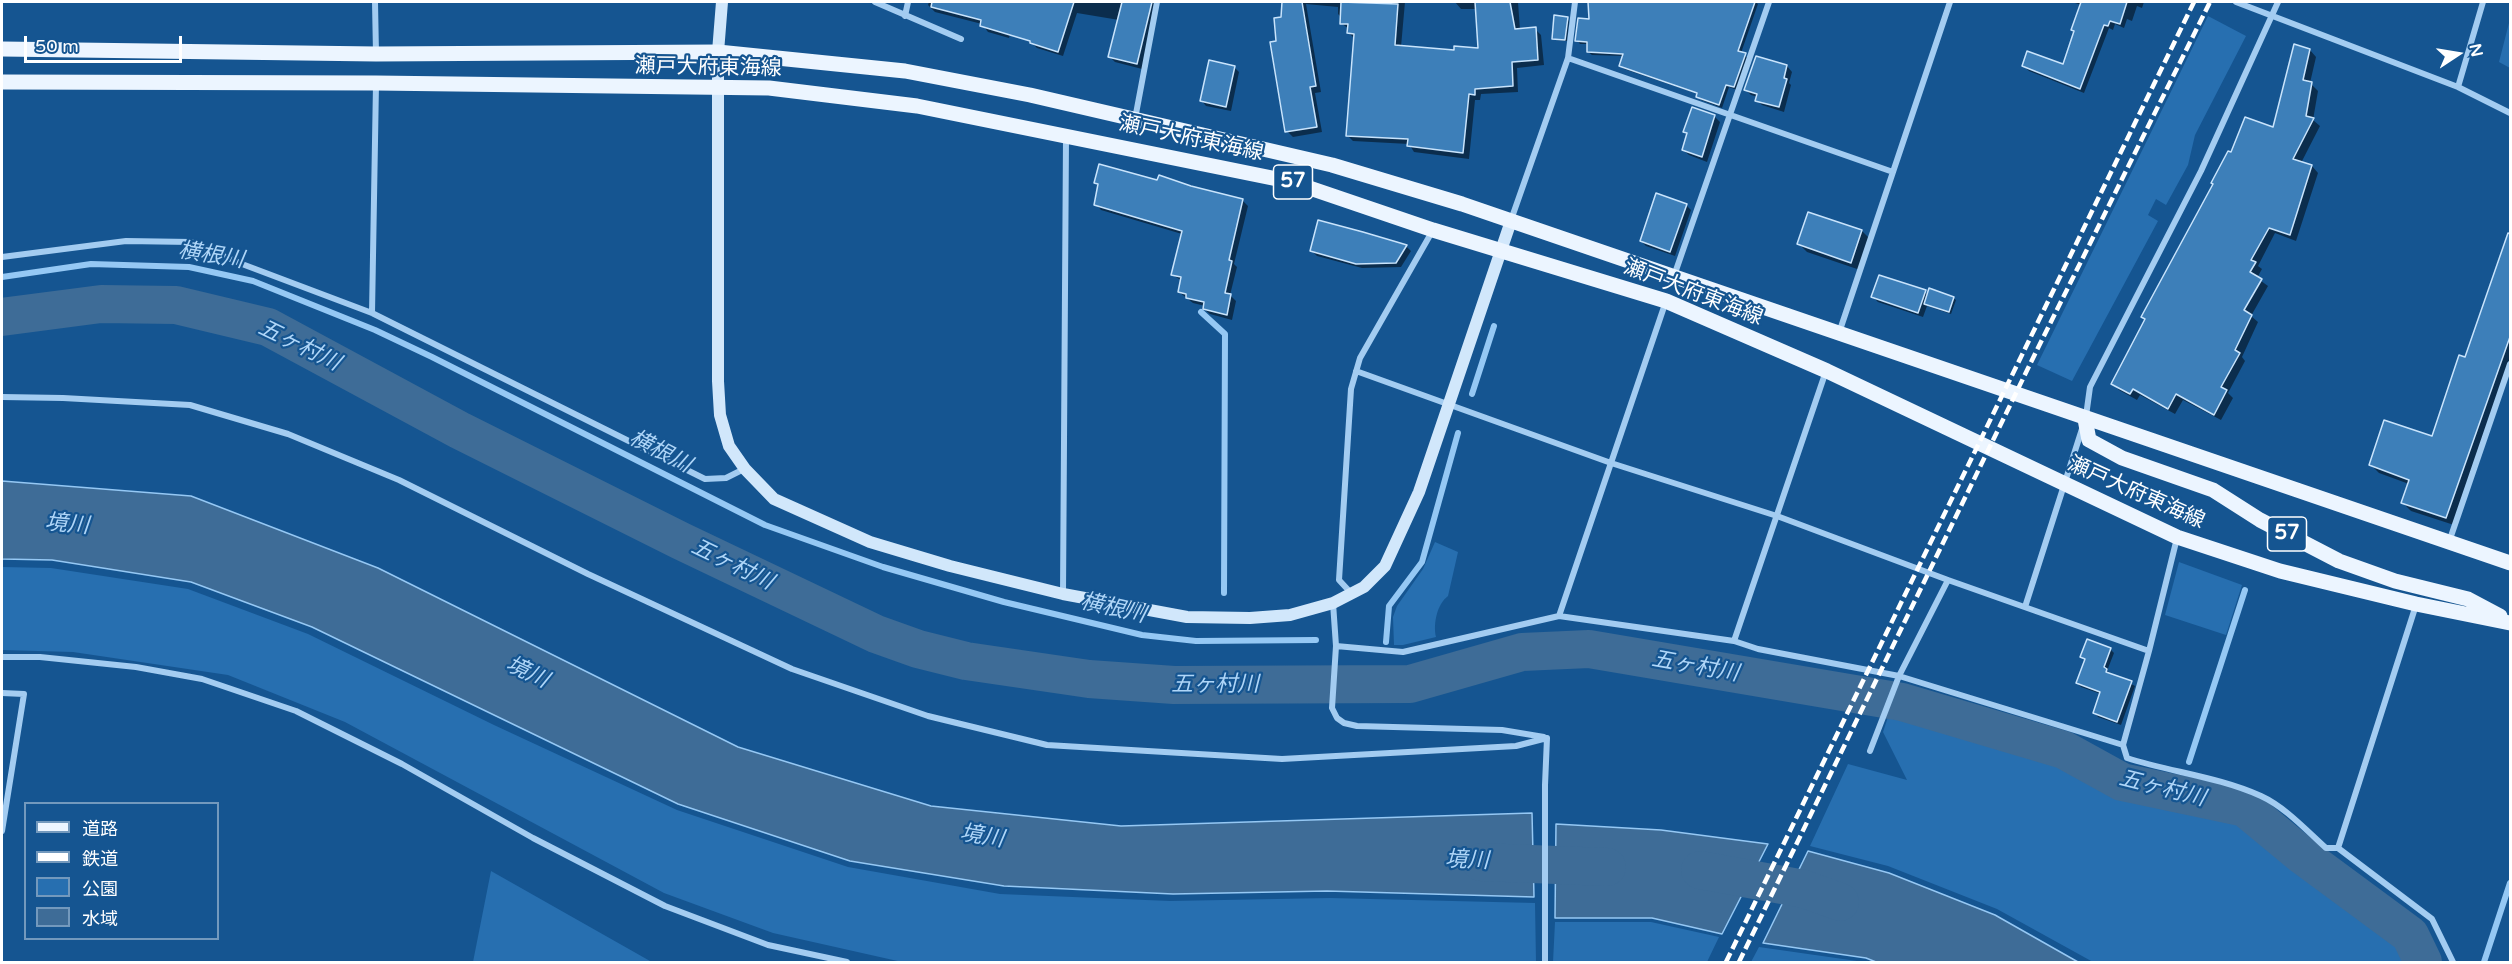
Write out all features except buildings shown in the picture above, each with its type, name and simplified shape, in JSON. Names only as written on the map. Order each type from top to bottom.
[{"type":"main road","name":"瀬戸大府東海線","points":[[2,50],[376,54],[718,52],[905,71],[1030,95],[1332,165],[1511,221],[2511,564]]},
{"type":"main road","name":"瀬戸大府東海線","points":[[2,82],[376,83],[770,88],[917,106],[1066,134],[1292,182],[1433,230],[1666,301],[1827,371],[2177,537],[2280,571],[2416,604],[2511,622]]},
{"type":"main road","name":"57","points":[[2085,419],[2089,440],[2122,458],[2213,490],[2260,519],[2339,561],[2395,581],[2468,600],[2511,622]]},
{"type":"street","points":[[375,2],[376,54]]},
{"type":"street","points":[[722,2],[718,52],[717,381],[720,415],[729,446],[745,469],[774,499],[870,542],[950,566],[1063,594],[1187,616],[1223,619],[1290,615],[1333,603],[1364,586],[1385,566],[1419,492],[1568,58],[1575,2]]},
{"type":"street","points":[[875,2],[961,39]]},
{"type":"street","points":[[905,16],[908,2]]},
{"type":"street","points":[[1134,120],[1157,2]]},
{"type":"street","points":[[1674,276],[1769,2]]},
{"type":"street","points":[[1839,333],[1950,2]]},
{"type":"street","points":[[2236,2],[2458,87],[2511,113]]},
{"type":"street","points":[[2025,607],[2085,419],[2090,387],[2201,171],[2278,2]]},
{"type":"street","points":[[2458,87],[2483,2]]},
{"type":"street","points":[[1568,58],[1893,172]]},
{"type":"street","points":[[372,313],[376,83]]},
{"type":"street","points":[[1063,594],[1066,134]]},
{"type":"street","points":[[1351,593],[1339,580],[1351,389],[1360,358],[1433,230]]},
{"type":"street","points":[[2,257],[126,241],[192,242],[242,264],[372,313],[705,479],[726,478],[745,469]]},
{"type":"street","points":[[1559,616],[1666,301]]},
{"type":"street","points":[[2449,543],[2511,364]]},
{"type":"street","points":[[1356,371],[1611,463],[1777,516],[1948,580],[2149,651]]},
{"type":"street","points":[[1734,641],[1827,371]]},
{"type":"street","points":[[2,397],[190,405],[288,434],[399,480],[588,574],[792,669],[927,716],[1047,745],[1282,759],[1516,746],[1547,738]]},
{"type":"street","points":[[2177,537],[2124,745],[2127,758],[2236,787],[2263,797],[2295,820],[2326,848],[2338,848],[2432,919],[2453,963]]},
{"type":"street","points":[[1870,751],[1898,677],[1948,580]]},
{"type":"street","points":[[1333,603],[1336,646],[1332,708],[1337,718],[1344,723],[1358,726],[1502,730],[1547,738]]},
{"type":"street","points":[[2338,848],[2416,604]]},
{"type":"street","points":[[1336,646],[1403,652],[1559,616],[1734,641],[1898,677],[2124,745]]},
{"type":"street","points":[[2,657],[40,657],[136,667],[202,679],[296,711],[402,764],[533,838],[665,906],[768,945],[847,963]]},
{"type":"street","points":[[2,693],[24,694],[2,831]]},
{"type":"street","points":[[1545,963],[1547,738]]},
{"type":"green space","points":[[2208,16],[2246,36],[2195,135],[2188,165],[2166,205],[2156,199],[2148,215],[2158,221],[2072,381],[2037,365]]},
{"type":"green space","points":[[2510,19],[2510,68],[2499,62]]},
{"type":"green space","points":[[1435,542],[1458,552],[1448,596],[1441,604],[1437,615],[1436,637],[1394,645],[1393,617],[1397,606],[1423,569]]},
{"type":"green space","points":[[2179,562],[2242,585],[2226,635],[2165,615]]},
{"type":"green space","points":[[2,567],[51,568],[188,589],[308,634],[494,725],[677,810],[848,867],[1000,894],[1170,901],[1330,898],[1535,903],[1536,962],[902,962],[773,933],[664,893],[345,722],[228,675],[73,652],[2,650]]},
{"type":"green space","points":[[1888,717],[2062,756],[2120,792],[2241,817],[2403,942],[2413,962],[2093,962],[1997,909],[1888,866],[1810,846],[1848,764],[1907,780],[1883,732]]},
{"type":"green space","points":[[491,871],[650,961],[657,962],[473,962]]},
{"type":"green space","points":[[1555,922],[1651,922],[1719,937],[1707,962],[1553,962]]},
{"type":"green space","points":[[1759,947],[1864,962],[1751,962]]},
{"type":"water","points":[[2,481],[191,496],[378,568],[738,747],[931,806],[1121,826],[1532,813],[1534,897],[1327,891],[1173,894],[1004,886],[850,861],[678,804],[312,627],[191,582],[52,560],[2,559]]},
{"type":"water","points":[[1556,824],[1661,830],[1768,844],[1722,934],[1652,918],[1555,918]]},
{"type":"water","points":[[1808,851],[1889,873],[1995,915],[2078,962],[1876,962],[1866,958],[1763,943]]},
{"type":"waterway","name":"横根川","points":[[2,277],[91,264],[189,267],[253,281],[375,330],[432,357],[765,525],[883,567],[1004,602],[1142,635],[1196,641],[1316,640]]},
{"type":"waterway","name":"五ヶ村川","points":[[2,317],[101,304],[176,305],[268,327],[459,430],[681,541],[876,634],[918,649],[966,661],[1089,679],[1174,685],[1410,684],[1522,652],[1589,649],[1902,702],[2064,750],[2122,782],[2245,808],[2303,856],[2410,935],[2423,962]]},
{"type":"waterway","points":[[1201,312],[1225,334],[1224,593]]},
{"type":"waterway","name":"横根川","points":[[1472,394],[1494,326]]},
{"type":"waterway","name":"横根川","points":[[1386,642],[1389,606],[1422,562],[1458,433]]},
{"type":"waterway","points":[[2189,762],[2245,590]]},
{"type":"waterway","points":[[2179,794],[2182,783]]},
{"type":"waterway","name":"境川","points":[[1481,862],[1607,867]]},
{"type":"waterway","name":"境川","points":[[1700,870],[1804,889],[1840,902]]},
{"type":"waterway","points":[[2484,962],[2510,883]]},
{"type":"railway","points":[[1726,962],[2194,2]]},
{"type":"railway","points":[[1739,962],[2035,354],[2210,2]]}]
